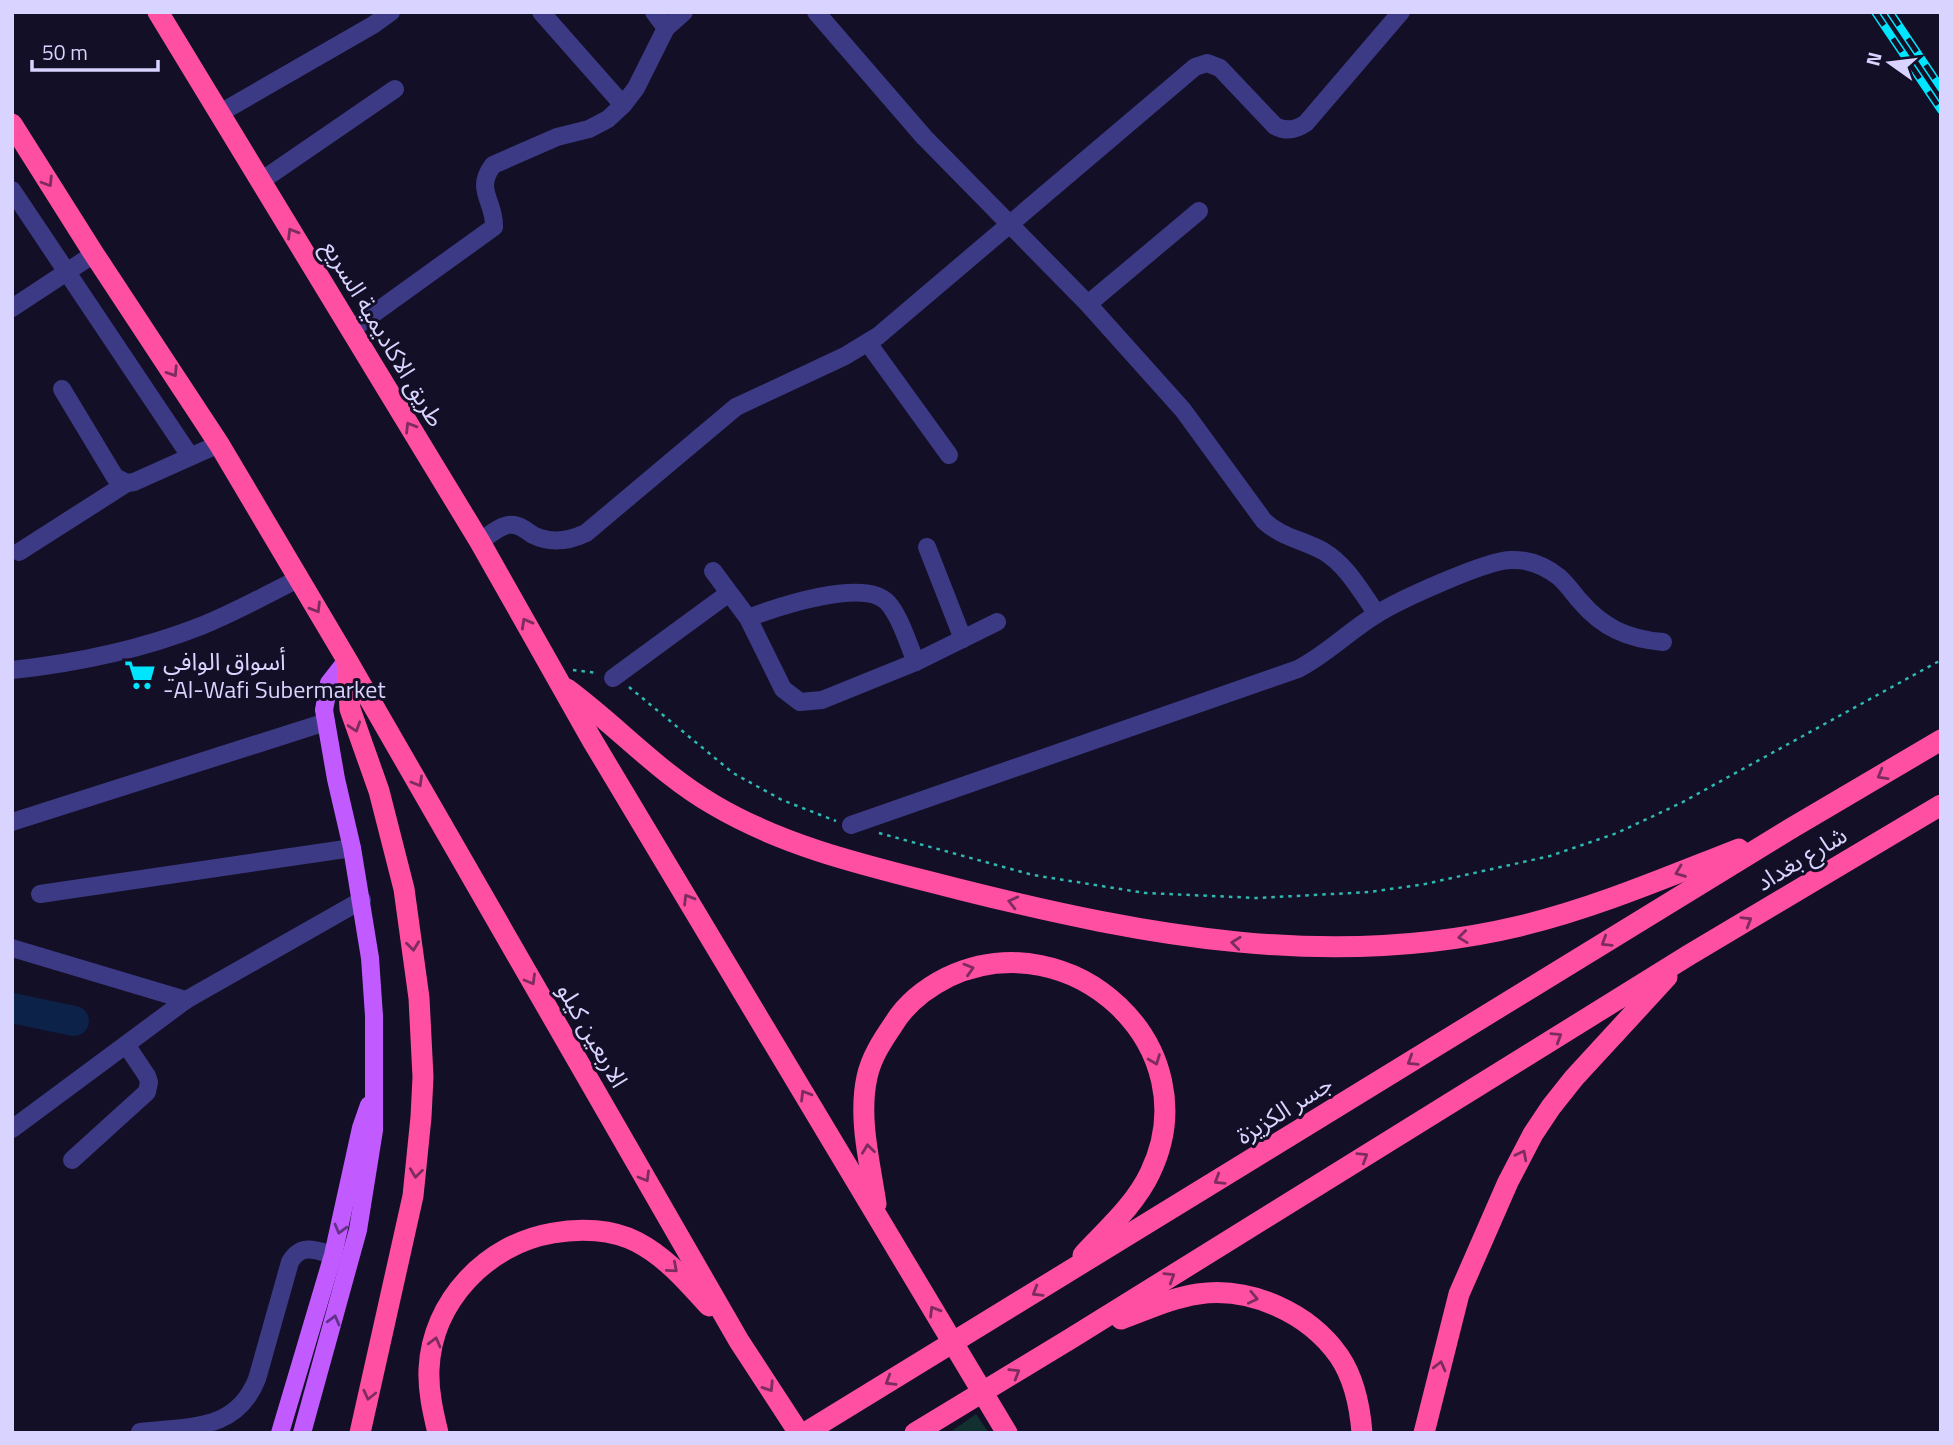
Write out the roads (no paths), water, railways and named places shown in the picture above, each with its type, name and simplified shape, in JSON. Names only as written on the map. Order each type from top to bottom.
[{"type":"highway","name":"طريق الاكاديمية السريع","points":[[158,12],[480,542],[556,677]]},
{"type":"highway","points":[[12,124],[219,444],[347,660],[352,717],[379,791],[404,889],[419,998],[423,1077],[413,1196],[360,1433]]},
{"type":"highway","name":"الاربعين كيلو","points":[[347,660],[739,1340],[799,1433]]},
{"type":"highway","points":[[556,677],[691,791],[768,833],[829,855],[1036,908],[1190,938],[1304,947],[1396,944],[1476,935],[1550,919],[1602,903],[1790,829]]},
{"type":"highway","points":[[556,677],[1007,1433]]},
{"type":"highway","name":"شارع بغداد","points":[[1790,829],[1941,740]]},
{"type":"highway","name":"شارع بغداد","points":[[1689,956],[1941,805]]},
{"type":"highway","name":"جسر الكزيزة","points":[[805,1433],[1790,829]]},
{"type":"highway","points":[[915,1433],[1044,1356],[1689,956]]},
{"type":"highway","points":[[1424,1433],[1459,1294],[1508,1182],[1533,1134],[1583,1068],[1689,956]]},
{"type":"highway","points":[[878,1216],[864,1112],[867,1077],[874,1056],[896,1020],[910,1002],[935,984],[960,972],[1006,962],[1029,962],[1055,968],[1094,986],[1119,1007],[1142,1032],[1161,1078],[1164,1100],[1164,1121],[1159,1149],[1150,1174],[1117,1219],[1063,1276]]},
{"type":"highway","points":[[438,1433],[432,1409],[429,1366],[440,1323],[462,1285],[478,1267],[506,1248],[536,1236],[568,1230],[592,1231],[635,1241],[680,1273],[739,1340]]},
{"type":"highway","points":[[1070,1339],[1170,1300],[1199,1294],[1227,1292],[1263,1300],[1306,1323],[1325,1339],[1340,1357],[1353,1384],[1361,1415],[1362,1433]]},
{"type":"main road","points":[[302,1433],[358,1230],[375,1112],[373,986],[362,900],[326,722],[325,697],[329,683],[347,660]]},
{"type":"main road","points":[[280,1433],[333,1255],[361,1128],[373,1092]]},
{"type":"street","points":[[220,113],[391,12]]},
{"type":"street","points":[[541,12],[624,105]]},
{"type":"street","points":[[654,12],[666,27]]},
{"type":"street","points":[[351,330],[494,227],[494,217],[484,185],[486,174],[493,165],[557,137],[589,128],[608,119],[624,105],[636,88],[666,27],[684,12]]},
{"type":"street","points":[[816,12],[924,137],[1088,304],[1183,410],[1264,521],[1281,534],[1333,558],[1377,614]]},
{"type":"street","points":[[480,542],[499,528],[510,525],[521,527],[534,536],[555,541],[586,533],[736,407],[867,343],[1189,71],[1201,64],[1220,68],[1275,126],[1288,130],[1301,127],[1401,12]]},
{"type":"street","points":[[261,181],[395,89]]},
{"type":"street","points":[[14,196],[190,456]]},
{"type":"street","points":[[1088,304],[1199,211]]},
{"type":"street","points":[[12,308],[94,254]]},
{"type":"street","points":[[867,343],[949,455]]},
{"type":"street","points":[[62,389],[115,477],[127,483]]},
{"type":"street","points":[[19,552],[127,483],[219,444]]},
{"type":"street","points":[[927,547],[963,639]]},
{"type":"street","points":[[851,825],[1298,670],[1315,661],[1377,614],[1489,564],[1508,560],[1529,561],[1548,568],[1564,581],[1596,619],[1616,632],[1639,640],[1663,642]]},
{"type":"street","points":[[713,571],[748,618],[783,689],[800,702],[822,700],[916,662],[997,622]]},
{"type":"street","points":[[12,670],[88,660],[176,634],[201,626],[298,579]]},
{"type":"street","points":[[613,678],[729,593]]},
{"type":"street","points":[[748,618],[784,604],[838,594],[867,593],[879,596],[888,602],[894,612],[916,662]]},
{"type":"street","points":[[12,822],[326,722]]},
{"type":"street","points":[[40,894],[352,848]]},
{"type":"street","points":[[12,1129],[186,1000],[362,900]]},
{"type":"street","points":[[12,948],[186,1000]]},
{"type":"street","points":[[72,1160],[147,1092],[147,1076],[127,1046]]},
{"type":"street","points":[[140,1432],[212,1423],[227,1418],[240,1408],[250,1396],[257,1379],[290,1262],[295,1253],[314,1249],[333,1255]]},
{"type":"waterway","points":[[12,1008],[74,1021]]},
{"type":"railway","points":[[1875,12],[1941,110]]},
{"type":"railway","points":[[1890,12],[1941,88]]},
{"type":"place","name":"أسواق الوافي -Al-Wafi Subermarket","points":[[140,675]]}]
